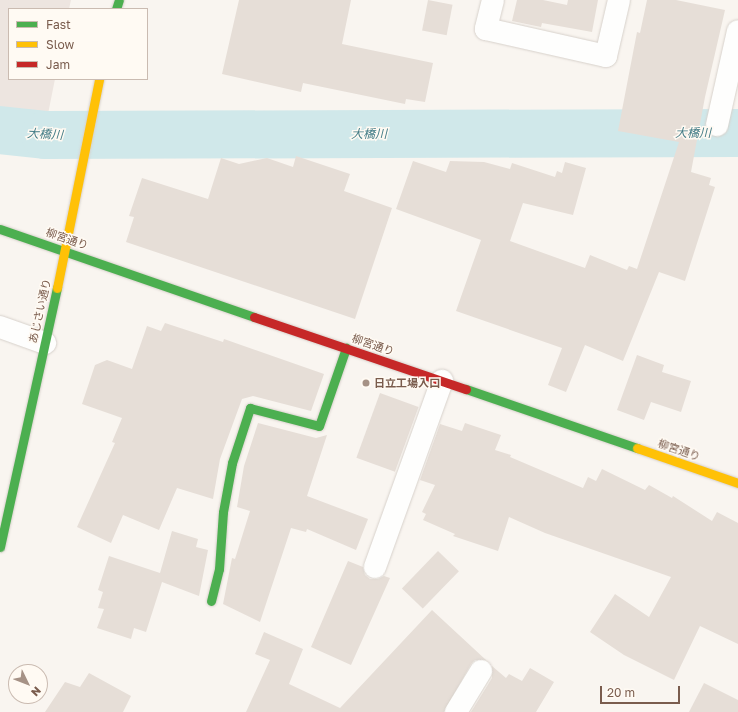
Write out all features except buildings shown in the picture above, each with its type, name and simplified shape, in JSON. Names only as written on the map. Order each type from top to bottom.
[{"type":"street","points":[[493,0],[486,29],[606,56],[619,0]]},
{"type":"street","points":[[717,125],[738,31]]},
{"type":"street","name":"あじさい通り","points":[[0,546],[65,251],[99,80]]},
{"type":"street","name":"柳宮通り","points":[[0,229],[738,483]]},
{"type":"street","points":[[0,327],[45,343]]},
{"type":"street","points":[[211,601],[220,569],[223,512],[232,463],[250,408],[319,426],[346,348]]},
{"type":"street","points":[[375,567],[442,381]]},
{"type":"street","points":[[456,712],[482,671]]},
{"type":"shaded area","points":[[0,0],[71,0],[69,8],[8,8],[8,80],[55,80],[45,129],[0,128]]},
{"type":"waterway","name":"大橋川","points":[[0,130],[45,135],[738,133]]},
{"type":"traffic: fast","points":[[116,8],[119,0]]},
{"type":"traffic: fast","points":[[0,229],[254,317]]},
{"type":"traffic: fast","points":[[0,547],[57,288]]},
{"type":"traffic: fast","points":[[211,601],[219,569],[223,512],[232,463],[250,408],[319,426],[346,348]]},
{"type":"traffic: fast","points":[[466,389],[637,448]]},
{"type":"traffic: slow","points":[[57,288],[99,80]]},
{"type":"traffic: slow","points":[[637,448],[738,483]]},
{"type":"traffic: jam","points":[[254,317],[466,389]]},
{"type":"place","name":"日立工場入口","points":[[366,383]]}]
